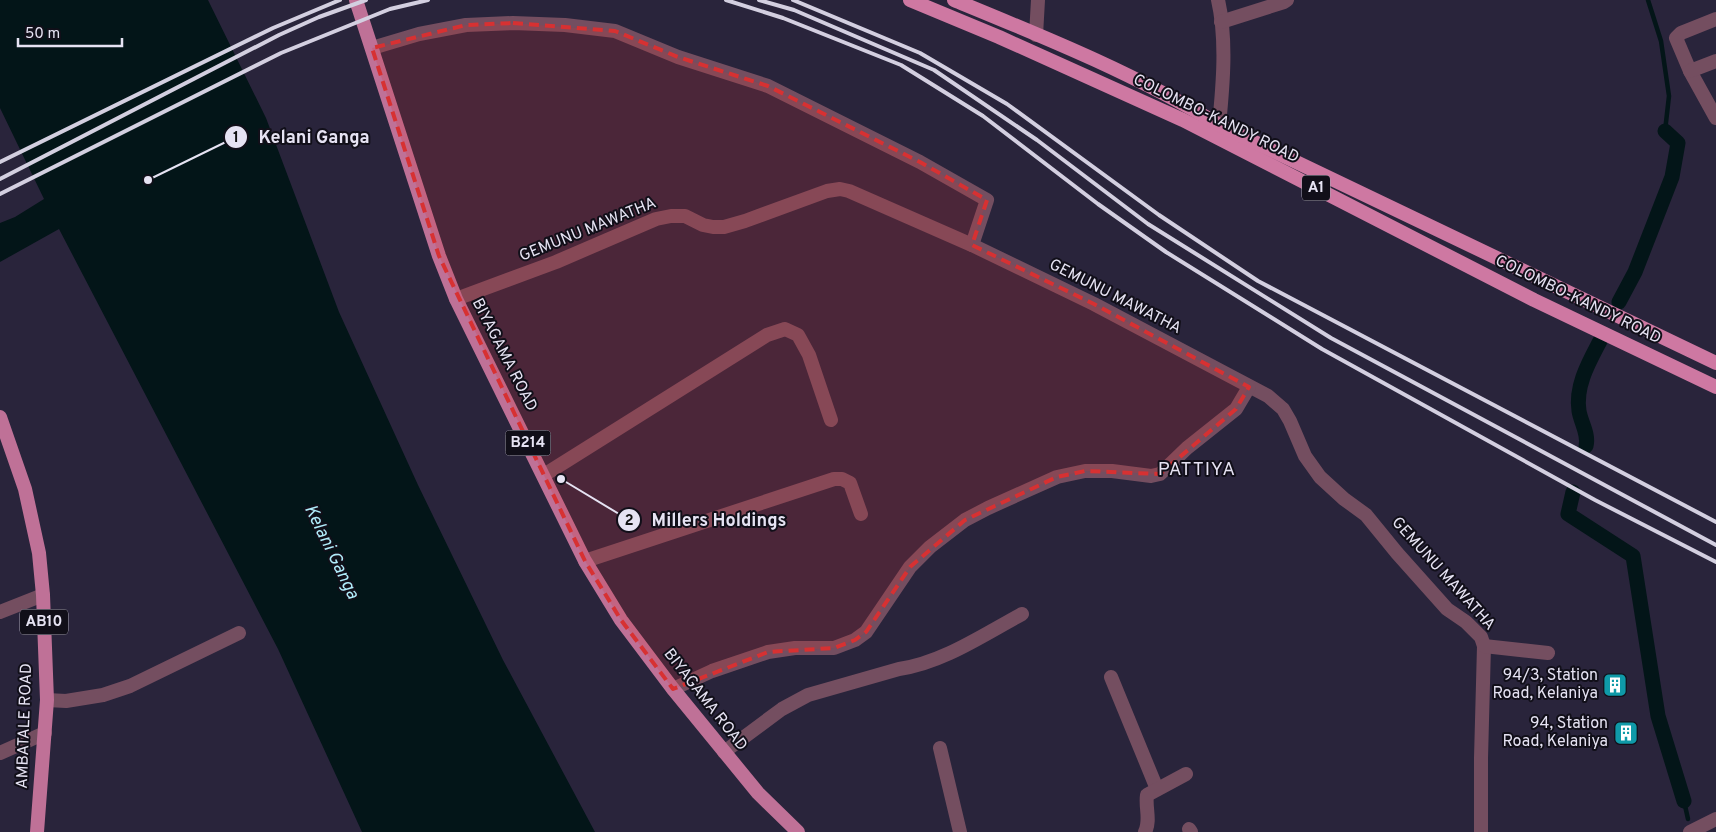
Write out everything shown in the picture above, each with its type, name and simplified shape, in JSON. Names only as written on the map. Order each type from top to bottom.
[{"type":"highway","name":"COLOMBO-KANDY ROAD","points":[[910,0],[999,37],[1183,120],[1534,300],[1716,387]]},
{"type":"highway","name":"COLOMBO-KANDY ROAD","points":[[954,0],[1036,35],[1188,105],[1219,124],[1716,363]]},
{"type":"main road","name":"BIYAGAMA ROAD","points":[[356,0],[439,256],[456,299],[585,560],[621,620],[673,689],[758,793],[798,832]]},
{"type":"main road","name":"AMBATALE ROAD","points":[[1,423],[31,513],[39,553],[43,595],[47,700],[37,832]]},
{"type":"street","points":[[1036,35],[1038,0]]},
{"type":"street","points":[[1218,0],[1221,22],[1223,80],[1219,124]]},
{"type":"street","points":[[1221,22],[1287,0]]},
{"type":"street","points":[[1715,113],[1690,71],[1676,38],[1680,33],[1716,19]]},
{"type":"street","points":[[372,48],[419,34],[466,25],[513,23],[615,31],[678,57],[768,86],[920,162],[988,200],[972,246]]},
{"type":"street","points":[[1690,71],[1716,61]]},
{"type":"street","name":"GEMUNU MAWATHA","points":[[456,299],[556,262],[656,219],[685,216],[703,225],[724,227],[827,191],[840,189],[849,190],[1094,304],[1268,396],[1283,408],[1305,456],[1320,477],[1344,499],[1366,515],[1447,609],[1466,622],[1481,637],[1484,646],[1481,832]]},
{"type":"street","points":[[544,475],[767,336],[785,329],[798,335],[809,355],[831,420]]},
{"type":"street","points":[[673,689],[712,671],[768,652],[795,648],[834,648],[855,640],[866,632],[910,567],[930,547],[965,520],[1057,477],[1085,471],[1112,471],[1151,476],[1160,474],[1188,448],[1236,409],[1250,387]]},
{"type":"street","points":[[585,560],[834,479],[842,479],[850,483],[861,514]]},
{"type":"street","points":[[0,612],[43,595]]},
{"type":"street","points":[[724,752],[782,709],[808,696],[899,669],[913,667],[951,652],[1022,614]]},
{"type":"street","points":[[47,700],[66,701],[103,695],[130,686],[239,633]]},
{"type":"street","points":[[1484,646],[1548,653]]},
{"type":"street","points":[[1111,676],[1157,789]]},
{"type":"street","points":[[0,752],[45,733]]},
{"type":"street","points":[[940,748],[960,832]]},
{"type":"street","points":[[1145,832],[1149,822],[1146,809],[1147,795],[1186,774]]},
{"type":"street","points":[[1690,832],[1716,819]]},
{"type":"highlighted area","points":[[513,23],[615,31],[678,57],[768,86],[920,162],[987,200],[972,245],[1094,304],[1249,387],[1236,409],[1160,474],[1085,471],[1057,477],[965,520],[910,567],[866,632],[855,640],[834,648],[768,652],[673,689],[621,620],[585,561],[439,256],[372,48],[466,25]]},
{"type":"water","points":[[0,0],[208,0],[266,118],[339,312],[418,485],[503,660],[595,832],[362,832],[278,649],[59,229],[0,262],[0,223],[15,217],[44,199],[0,108]]},
{"type":"waterway","points":[[1648,0],[1661,41],[1669,96],[1665,131]]},
{"type":"waterway","points":[[1619,302],[1635,272],[1672,177],[1678,143],[1665,131]]},
{"type":"waterway","points":[[1586,446],[1586,433],[1579,411],[1579,392],[1584,374],[1600,341]]},
{"type":"waterway","points":[[1573,492],[1568,514],[1633,556],[1658,716],[1684,801]]},
{"type":"waterway","points":[[1684,801],[1688,819]]},
{"type":"railway","points":[[0,162],[273,28],[340,0]]},
{"type":"railway","points":[[0,179],[279,35],[319,17],[366,0]]},
{"type":"railway","points":[[0,194],[281,53],[390,9],[428,0]]},
{"type":"railway","points":[[726,0],[783,18],[901,65],[983,116],[1098,204],[1166,252],[1322,349],[1595,500],[1716,562]]},
{"type":"railway","points":[[759,0],[794,10],[934,70],[1037,140],[1148,224],[1331,338],[1716,545]]},
{"type":"railway","points":[[793,0],[920,53],[1007,104],[1159,215],[1258,281],[1716,522]]},
{"type":"place","name":"Kelani Ganga","points":[[148,180]]},
{"type":"place","name":"Millers Holdings","points":[[561,479]]},
{"type":"place","name":"94/3, Station Road, Kelaniya","points":[[1615,685]]},
{"type":"place","name":"94, Station Road, Kelaniya","points":[[1626,733]]},
{"type":"district","name":"PATTIYA","points":[[1197,470]]}]
